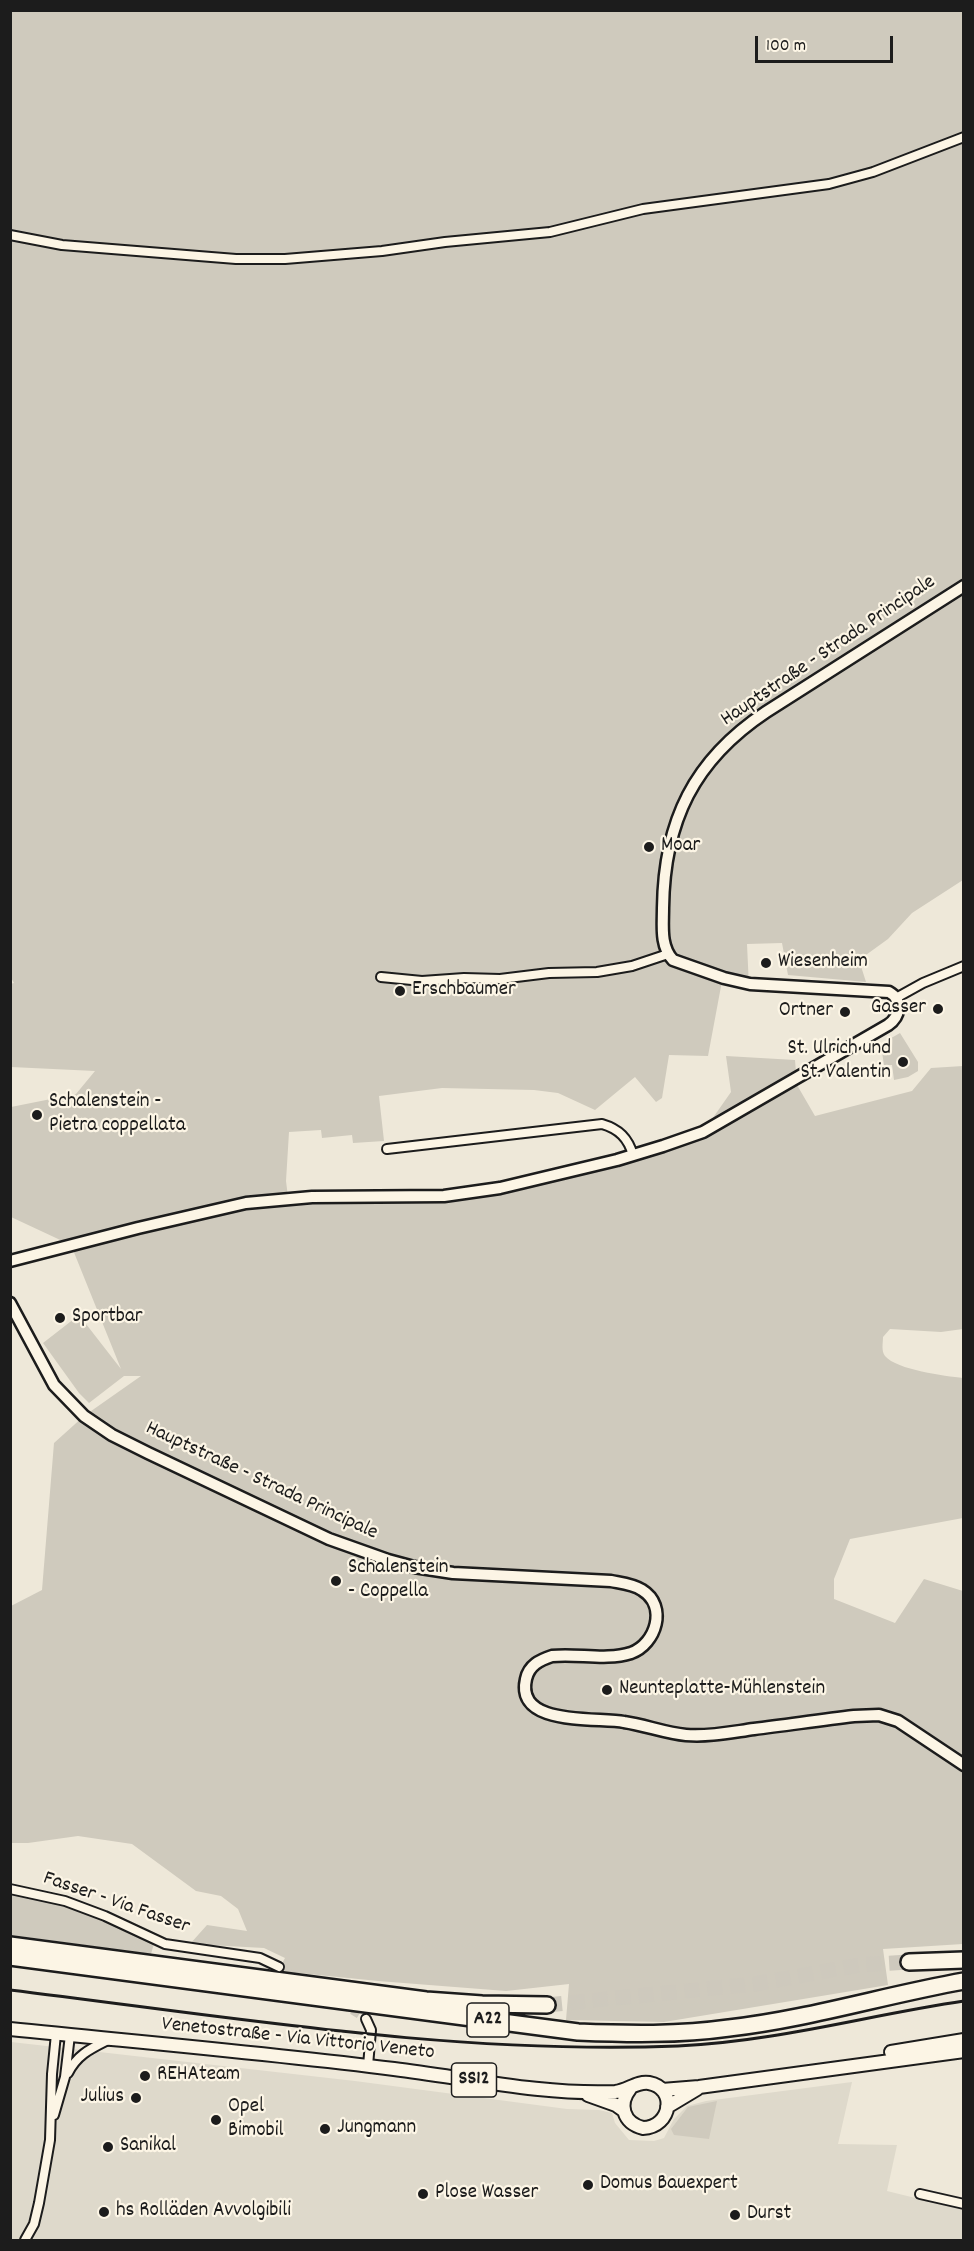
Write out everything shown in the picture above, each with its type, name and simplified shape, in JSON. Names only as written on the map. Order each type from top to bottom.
[{"type":"highway","name":"A22","points":[[10,1945],[426,2000],[547,2005]]},
{"type":"highway","name":"A22","points":[[10,1958],[578,2032],[624,2034],[685,2032],[751,2025],[963,1981]]},
{"type":"highway","points":[[909,1962],[963,1960]]},
{"type":"main road","name":"Venetostraße - Via Vittorio Veneto","points":[[10,2029],[368,2066],[581,2093],[619,2092],[642,2083],[650,2083],[662,2090],[699,2087],[963,2051]]},
{"type":"main road","points":[[821,2070],[852,2058],[963,2040]]},
{"type":"main road","name":"Venetostraße - Via Vittorio Veneto","points":[[581,2093],[616,2105],[623,2110],[633,2124],[648,2127],[663,2119],[668,2108],[699,2087]]},
{"type":"main road","points":[[623,2110],[623,2103],[630,2089]]},
{"type":"main road","points":[[662,2090],[668,2108]]},
{"type":"street","points":[[10,235],[62,245],[236,259],[285,260],[382,251],[445,242],[550,232],[654,207],[829,184],[873,172],[963,136]]},
{"type":"street","name":"Hauptstraße - Strada Principale","points":[[668,954],[663,939],[663,903],[675,829],[689,791],[708,763],[750,722],[963,586]]},
{"type":"street","points":[[10,1261],[246,1203],[312,1197],[444,1196],[519,1184],[633,1155],[703,1132],[893,1022],[898,1012],[896,998],[892,993],[739,982],[685,965],[668,954],[632,966],[597,972],[549,973],[500,979],[464,978],[422,981],[381,976]]},
{"type":"street","points":[[896,998],[923,983],[963,966]]},
{"type":"street","points":[[387,1149],[602,1124],[616,1128],[621,1133],[628,1141],[633,1155]]},
{"type":"street","name":"Hauptstraße - Strada Principale","points":[[10,1303],[54,1385],[84,1416],[112,1435],[139,1449],[352,1549],[414,1567],[453,1573],[611,1581],[643,1590],[653,1601],[657,1619],[651,1637],[639,1649],[621,1655],[552,1656],[541,1659],[528,1671],[525,1688],[528,1698],[532,1705],[546,1714],[624,1722],[699,1736],[854,1716],[879,1715],[898,1721],[963,1765]]},
{"type":"street","name":"Fasser - Via Fasser","points":[[10,1889],[65,1901],[105,1916],[165,1944],[260,1958],[279,1966]]},
{"type":"street","points":[[366,2019],[371,2030],[368,2066]]},
{"type":"street","points":[[52,2125],[52,2074],[56,2034]]},
{"type":"street","points":[[66,2077],[70,2035]]},
{"type":"street","points":[[25,2241],[34,2224],[52,2125],[66,2077],[73,2062],[82,2053],[109,2039]]},
{"type":"street","points":[[920,2194],[963,2204]]},
{"type":"shaded area","points":[[10,11],[963,11],[963,880],[912,913],[888,939],[859,960],[866,982],[788,975],[782,943],[747,944],[749,987],[722,981],[708,1056],[669,1055],[662,1098],[656,1102],[635,1077],[595,1110],[558,1093],[534,1090],[442,1088],[379,1096],[384,1141],[353,1143],[352,1135],[322,1138],[321,1130],[289,1132],[286,1181],[288,1197],[421,1197],[500,1188],[703,1132],[731,1092],[726,1056],[795,1060],[797,1085],[815,1116],[912,1091],[931,1068],[963,1066],[963,1329],[941,1332],[890,1329],[883,1337],[882,1347],[885,1356],[900,1365],[922,1372],[963,1378],[963,1518],[850,1539],[834,1579],[834,1599],[895,1623],[924,1579],[963,1591],[963,1944],[883,1949],[888,1985],[664,2022],[566,2020],[569,1984],[506,1991],[278,1971],[285,1958],[264,1948],[190,1944],[207,1925],[247,1931],[238,1909],[221,1896],[196,1891],[132,1844],[78,1836],[11,1843],[11,1606],[42,1590],[54,1443],[84,1416],[141,1376],[124,1376],[89,1403],[79,1393],[43,1343],[79,1315],[121,1369],[71,1245],[11,1217],[11,1107],[76,1094],[95,1071],[11,1067],[10,984],[14,983],[10,976]]},
{"type":"shaded area","points":[[900,1033],[918,1062],[918,1071],[908,1077],[894,1080],[892,1065],[884,1065],[882,1052],[886,1041]]},
{"type":"shaded area","points":[[11,1889],[65,1901],[155,1940],[151,1954],[11,1935]]},
{"type":"shaded area","points":[[11,2042],[355,2081],[567,2109],[599,2110],[612,2113],[615,2123],[629,2140],[654,2141],[664,2138],[674,2119],[687,2106],[706,2101],[852,2082],[838,2144],[897,2145],[887,2191],[964,2210],[963,2240],[11,2240]]},
{"type":"shaded area","points":[[717,2101],[709,2139],[674,2135],[671,2129],[688,2107]]},
{"type":"tunnel","points":[[547,2005],[755,1984],[859,1965],[909,1962]]},
{"type":"tunnel","points":[[279,1967],[301,1979]]},
{"type":"tunnel","points":[[342,2004],[366,2019]]},
{"type":"railway","points":[[10,1990],[343,2032],[510,2045],[594,2047],[678,2046],[750,2039],[964,2001]]},
{"type":"place","name":"Moar","points":[[649,847]]},
{"type":"place","name":"Wiesenheim","points":[[766,963]]},
{"type":"place","name":"Erschbaumer","points":[[400,991]]},
{"type":"place","name":"Gasser","points":[[938,1009]]},
{"type":"place","name":"Ortner","points":[[845,1012]]},
{"type":"place","name":"St. Ulrich und St. Valentin","points":[[903,1062]]},
{"type":"place","name":"Schalenstein - Pietra coppellata","points":[[37,1115]]},
{"type":"place","name":"Sportbar","points":[[60,1318]]},
{"type":"place","name":"Schalenstein - Coppella","points":[[336,1581]]},
{"type":"place","name":"Neunteplatte-Mühlenstein","points":[[607,1690]]},
{"type":"place","name":"REHAteam","points":[[145,2076]]},
{"type":"place","name":"Julius","points":[[136,2098]]},
{"type":"place","name":"Opel Bimobil","points":[[216,2120]]},
{"type":"place","name":"Jungmann","points":[[325,2129]]},
{"type":"place","name":"Sanikal","points":[[108,2147]]},
{"type":"place","name":"Domus Bauexpert","points":[[588,2185]]},
{"type":"place","name":"Plose Wasser","points":[[423,2194]]},
{"type":"place","name":"hs Rolläden Avvolgibili","points":[[104,2212]]},
{"type":"place","name":"Durst","points":[[735,2215]]}]
